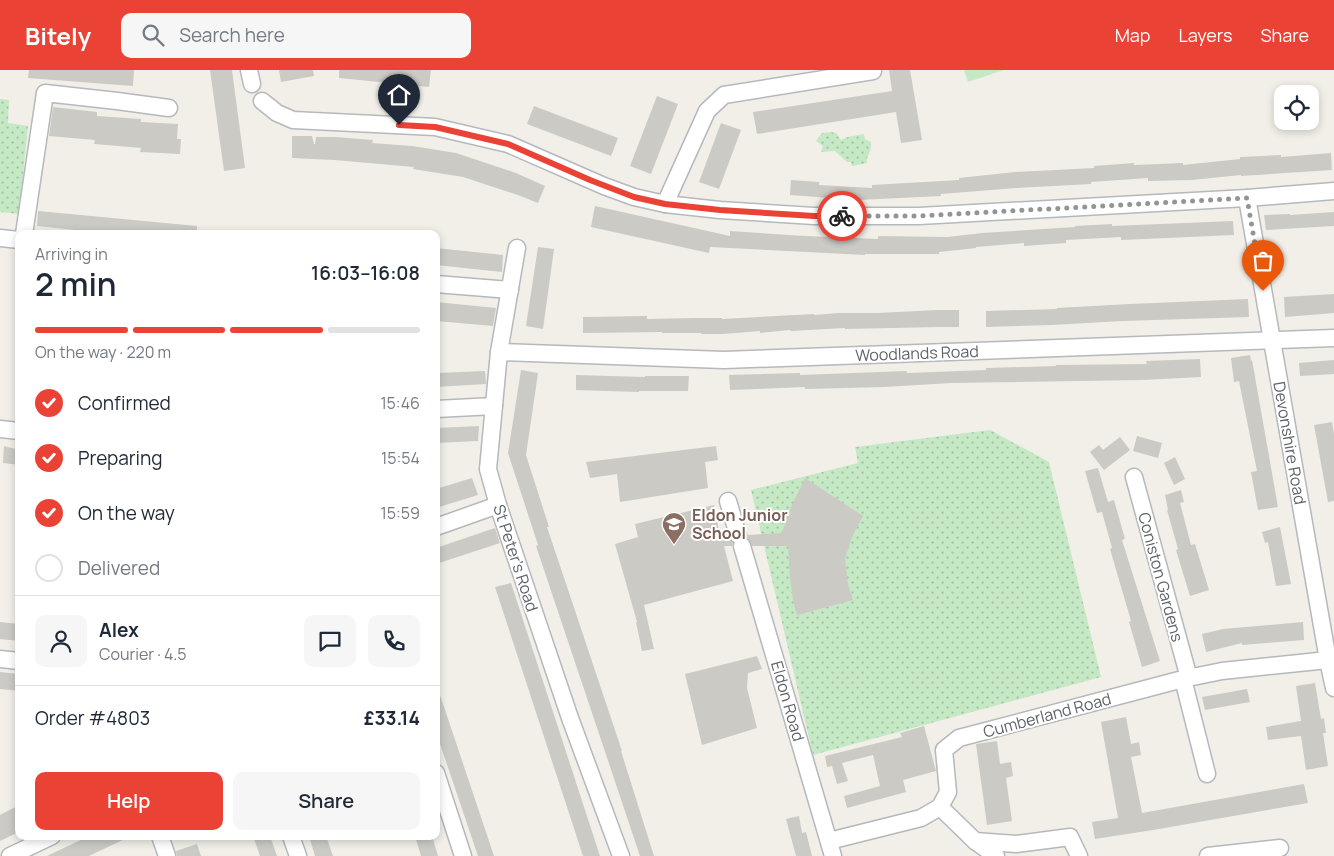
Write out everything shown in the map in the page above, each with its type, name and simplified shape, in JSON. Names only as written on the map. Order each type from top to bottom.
[{"type":"street","points":[[665,204],[707,111],[724,95],[873,71]]},
{"type":"street","points":[[25,230],[45,94],[169,108]]},
{"type":"street","points":[[262,101],[277,114],[293,120],[435,127],[508,144],[634,197],[665,204],[720,210],[814,216],[919,216],[1247,198],[1334,191]]},
{"type":"street","name":"Devonshire Road","points":[[1247,198],[1334,688]]},
{"type":"street","points":[[0,238],[15,240]]},
{"type":"street","name":"St Peter's Road","points":[[517,248],[499,352],[488,469],[498,505],[570,718],[621,856]]},
{"type":"street","points":[[440,284],[510,290]]},
{"type":"street","name":"Woodlands Road","points":[[499,352],[724,360],[1334,338]]},
{"type":"street","points":[[440,409],[494,406]]},
{"type":"street","points":[[0,428],[15,430]]},
{"type":"street","name":"Coniston Gardens","points":[[1134,476],[1186,679],[1207,774]]},
{"type":"street","name":"Eldon Road","points":[[728,501],[831,849]]},
{"type":"street","points":[[440,526],[498,505]]},
{"type":"street","points":[[0,659],[15,661]]},
{"type":"street","name":"Cumberland Road","points":[[940,808],[948,792],[944,750],[959,738],[1222,671],[1328,660]]},
{"type":"street","points":[[440,786],[462,856]]},
{"type":"street","points":[[831,849],[921,818],[940,808],[975,841],[996,856]]},
{"type":"street","points":[[975,841],[1016,844],[1070,837],[1079,856]]},
{"type":"street","points":[[161,840],[167,856]]},
{"type":"street","points":[[292,840],[298,856]]},
{"type":"street","points":[[10,856],[44,845]]},
{"type":"street","points":[[1208,856],[1280,848]]},
{"type":"green space","points":[[964,70],[1004,70],[968,82]]},
{"type":"green space","points":[[0,99],[9,100],[8,123],[28,126],[19,214],[0,212]]},
{"type":"green space","points":[[822,133],[836,133],[841,140],[864,134],[865,139],[871,142],[867,163],[852,166],[851,162],[847,162],[835,151],[821,152],[823,146],[816,141]]},
{"type":"green space","points":[[990,430],[1049,462],[1101,677],[813,755],[751,490],[858,463],[855,447]]},
{"type":"building","points":[[29,70],[134,70],[133,86],[28,78]]},
{"type":"building","points":[[210,70],[232,70],[245,168],[224,171]]},
{"type":"building","points":[[279,70],[313,70],[314,76],[281,82]]},
{"type":"building","points":[[339,70],[431,70],[429,87],[339,78]]},
{"type":"building","points":[[889,70],[910,70],[922,140],[901,143],[896,112],[757,134],[753,112],[892,91]]},
{"type":"building","points":[[657,96],[678,104],[651,174],[630,166]]},
{"type":"building","points":[[534,106],[618,138],[611,156],[527,124]]},
{"type":"building","points":[[53,107],[97,112],[97,116],[141,119],[141,122],[178,124],[177,139],[181,139],[180,154],[140,152],[141,148],[94,144],[95,140],[49,136]]},
{"type":"building","points":[[721,123],[741,130],[719,189],[699,182]]},
{"type":"building","points":[[292,136],[312,136],[314,144],[316,137],[335,137],[373,140],[372,143],[412,146],[456,153],[516,173],[545,186],[538,203],[463,177],[413,169],[414,167],[292,158]]},
{"type":"building","points":[[1331,153],[1332,170],[1192,180],[1148,181],[1148,178],[1091,182],[1091,184],[941,194],[941,196],[858,200],[790,195],[791,180],[819,182],[819,185],[872,188],[872,185],[959,180],[959,178],[1015,172],[1094,168],[1094,166],[1134,163],[1134,165],[1183,163],[1183,165],[1240,159],[1240,157],[1281,155],[1281,157]]},
{"type":"building","points":[[595,206],[730,236],[730,231],[878,239],[878,236],[947,237],[1075,226],[1233,221],[1234,235],[1121,240],[1121,237],[1066,240],[1066,243],[1024,246],[1024,243],[976,247],[939,252],[939,254],[865,255],[710,247],[709,253],[591,227]]},
{"type":"building","points":[[38,211],[197,226],[197,230],[74,230],[37,226]]},
{"type":"building","points":[[1334,212],[1334,226],[1266,230],[1264,215]]},
{"type":"building","points":[[538,247],[554,249],[543,329],[526,326]]},
{"type":"building","points":[[440,248],[503,255],[502,272],[440,265]]},
{"type":"building","points":[[1334,294],[1334,313],[1285,317],[1284,297]]},
{"type":"building","points":[[1248,299],[1249,317],[986,327],[986,311]]},
{"type":"building","points":[[440,302],[496,308],[493,326],[440,321]]},
{"type":"building","points":[[959,310],[959,327],[845,328],[723,334],[662,332],[583,333],[583,317],[647,316],[647,319],[722,319]]},
{"type":"building","points":[[1250,355],[1278,507],[1258,510],[1251,472],[1257,471],[1239,381],[1234,382],[1231,358]]},
{"type":"building","points":[[1200,359],[1201,377],[1142,380],[951,383],[885,387],[805,389],[805,387],[730,390],[729,375],[800,373],[800,375],[906,371],[907,373],[1056,365],[1147,364],[1146,361]]},
{"type":"building","points":[[1334,360],[1334,374],[1300,376],[1299,363]]},
{"type":"building","points":[[521,370],[538,373],[526,455],[549,527],[547,527],[622,751],[654,856],[640,856],[536,546],[538,545],[508,453]]},
{"type":"building","points":[[485,371],[486,384],[440,387],[440,373]]},
{"type":"building","points":[[576,375],[689,376],[688,391],[576,390]]},
{"type":"building","points":[[1332,422],[1334,434],[1334,501],[1328,502],[1314,425]]},
{"type":"building","points":[[479,426],[478,441],[440,443],[440,428]]},
{"type":"building","points":[[1137,436],[1162,443],[1158,458],[1133,451]]},
{"type":"building","points":[[1120,437],[1130,450],[1104,470],[1090,452],[1099,445],[1103,450]]},
{"type":"building","points":[[4,446],[15,449],[15,464],[3,463]]},
{"type":"building","points":[[716,446],[718,460],[705,462],[708,488],[620,502],[617,474],[590,478],[586,462]]},
{"type":"building","points":[[1175,457],[1185,479],[1174,485],[1164,463]]},
{"type":"building","points":[[1098,468],[1108,502],[1114,500],[1125,539],[1122,540],[1160,661],[1142,667],[1102,512],[1097,513],[1085,471]]},
{"type":"building","points":[[472,478],[478,495],[440,507],[440,488]]},
{"type":"building","points":[[805,478],[863,516],[852,537],[845,559],[848,584],[853,600],[797,615],[790,577],[788,546],[752,546],[747,538],[748,535],[782,533],[791,507]]},
{"type":"building","points":[[1181,490],[1184,502],[1180,503],[1191,545],[1195,544],[1209,590],[1190,596],[1176,550],[1178,549],[1167,510],[1165,495]]},
{"type":"building","points":[[714,505],[720,536],[728,535],[733,543],[732,546],[724,546],[733,581],[644,605],[654,649],[642,651],[637,622],[615,544],[638,537],[635,524]]},
{"type":"building","points":[[1280,527],[1291,584],[1276,586],[1268,542],[1265,543],[1262,532]]},
{"type":"building","points":[[495,528],[500,543],[440,563],[440,547]]},
{"type":"building","points":[[511,583],[600,856],[583,856],[495,587]]},
{"type":"building","points":[[0,622],[15,624],[15,641],[0,639]]},
{"type":"building","points":[[1303,622],[1304,640],[1242,645],[1242,643],[1206,652],[1202,634],[1223,629]]},
{"type":"building","points":[[757,656],[762,669],[748,673],[747,688],[757,728],[702,745],[685,674]]},
{"type":"building","points":[[0,672],[15,674],[15,691],[0,689]]},
{"type":"building","points":[[1315,683],[1321,719],[1324,718],[1326,733],[1323,733],[1328,766],[1306,770],[1301,736],[1268,740],[1266,727],[1301,721],[1296,686]]},
{"type":"building","points":[[1247,689],[1250,702],[1205,710],[1202,697]]},
{"type":"building","points":[[440,695],[494,856],[478,856],[440,744]]},
{"type":"building","points":[[1126,717],[1131,744],[1139,742],[1141,755],[1131,757],[1142,813],[1304,784],[1308,803],[1095,839],[1092,822],[1118,818],[1101,722]]},
{"type":"building","points":[[924,726],[936,771],[903,780],[906,792],[847,808],[844,796],[880,786],[873,755],[842,763],[848,781],[837,784],[832,766],[827,767],[825,756],[902,737],[900,733]]},
{"type":"building","points":[[997,741],[1000,764],[1011,762],[1013,776],[1006,778],[1012,821],[987,825],[976,744]]},
{"type":"building","points":[[15,807],[15,834],[0,841],[0,815]]},
{"type":"building","points":[[799,816],[802,833],[806,832],[812,856],[796,856],[786,819]]},
{"type":"building","points":[[81,840],[123,840],[89,856],[47,856]]},
{"type":"building","points":[[254,840],[271,840],[277,856],[260,856]]},
{"type":"building","points":[[310,840],[327,840],[333,856],[315,856]]},
{"type":"building","points":[[416,840],[433,840],[438,856],[421,856]]},
{"type":"building","points":[[197,844],[201,856],[177,856],[176,851]]},
{"type":"way so far","points":[[842,216],[919,216],[1247,198],[1263,291]]},
{"type":"place","name":"Eldon Junior School","points":[[674,545]]},
{"type":"route","points":[[399,125],[435,127],[508,144],[604,186],[634,197],[665,204],[720,210],[842,216]]}]
